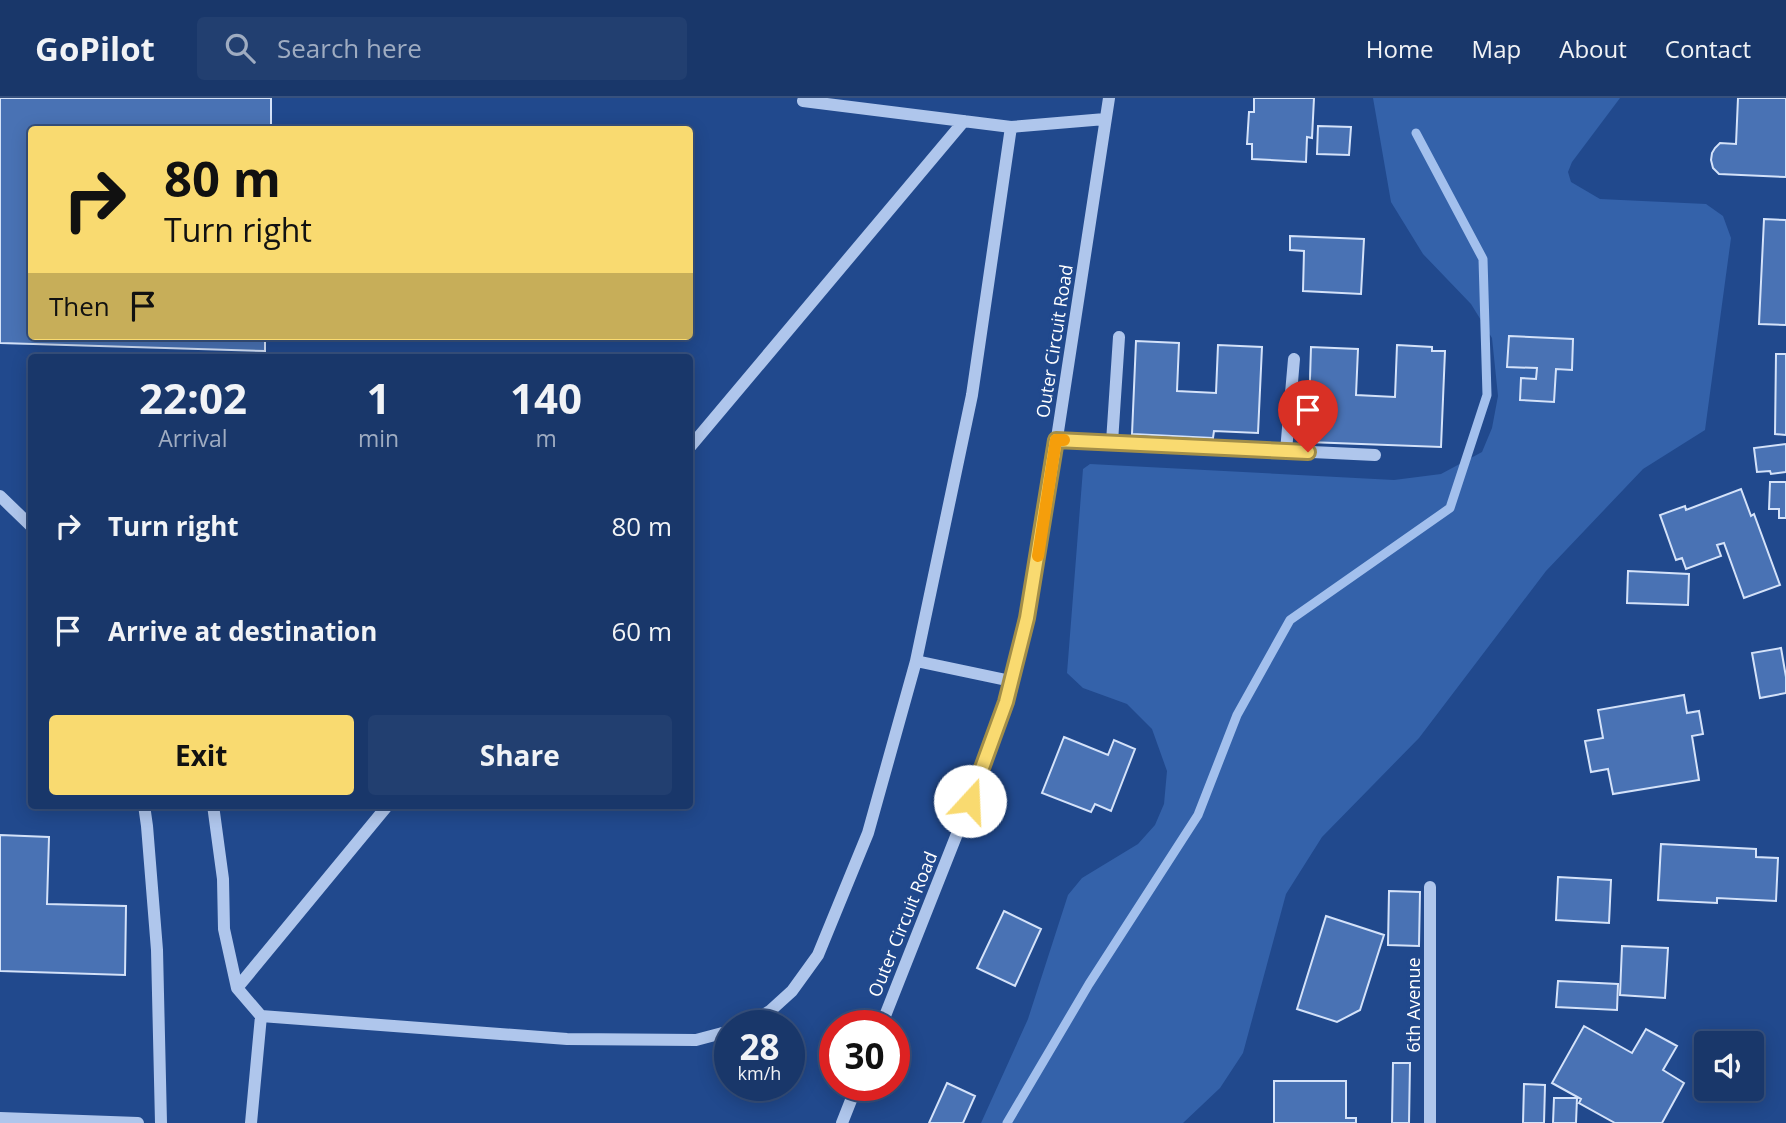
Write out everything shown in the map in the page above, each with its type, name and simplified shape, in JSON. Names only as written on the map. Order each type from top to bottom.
[{"type":"street","name":"Outer Circuit Road","points":[[887,1010],[1006,702],[1027,618],[1109,98]]},
{"type":"street","points":[[803,101],[1011,127],[1105,119]]},
{"type":"street","points":[[693,443],[964,121]]},
{"type":"street","points":[[770,1010],[792,991],[818,955],[868,833],[916,661],[972,395],[1011,127]]},
{"type":"street","points":[[1112,442],[1119,337]]},
{"type":"street","points":[[1286,451],[1294,359]]},
{"type":"street","points":[[1056,440],[1375,455]]},
{"type":"street","points":[[0,496],[28,523]]},
{"type":"street","points":[[916,661],[1011,681]]},
{"type":"street","points":[[145,809],[156,950],[161,1123]]},
{"type":"street","points":[[214,809],[223,879],[223,929],[237,988],[261,1016],[566,1039],[696,1040],[714,1035]]},
{"type":"street","points":[[237,988],[385,809]]},
{"type":"street","name":"6th Avenue","points":[[1430,887],[1430,1123]]},
{"type":"street","points":[[251,1123],[261,1016]]},
{"type":"street","points":[[842,1123],[851,1101]]},
{"type":"street","points":[[0,1118],[138,1123]]},
{"type":"shaded area","points":[[1373,98],[1620,98],[1572,162],[1568,172],[1571,182],[1600,199],[1706,204],[1723,216],[1731,238],[1705,430],[1643,469],[1546,571],[1419,738],[1322,837],[1286,894],[1243,1053],[1220,1088],[1183,1123],[981,1123],[1028,1019],[1068,895],[1082,878],[1138,844],[1155,825],[1164,804],[1167,771],[1152,729],[1127,704],[1083,688],[1067,673],[1083,469],[1090,464],[1394,480],[1441,474],[1482,452],[1492,428],[1498,396],[1492,338],[1471,304],[1423,254],[1391,202]]},
{"type":"building","points":[[0,98],[271,98],[271,126],[28,126],[28,340],[265,340],[265,351],[0,343]]},
{"type":"building","points":[[1254,98],[1314,98],[1312,138],[1307,137],[1306,162],[1252,159],[1252,144],[1247,144],[1249,112],[1254,112]]},
{"type":"building","points":[[1738,98],[1786,98],[1786,177],[1719,174],[1713,168],[1711,160],[1715,148],[1720,143],[1736,144]]},
{"type":"building","points":[[1318,126],[1351,127],[1349,155],[1317,154]]},
{"type":"building","points":[[1764,219],[1786,220],[1786,325],[1759,324]]},
{"type":"building","points":[[1290,236],[1364,239],[1361,294],[1303,291],[1304,251],[1290,250]]},
{"type":"building","points":[[1509,336],[1573,339],[1572,370],[1556,369],[1554,402],[1520,400],[1521,378],[1536,379],[1537,368],[1507,367]]},
{"type":"building","points":[[1136,341],[1179,343],[1177,391],[1216,393],[1218,345],[1262,347],[1258,433],[1214,431],[1213,438],[1132,434]]},
{"type":"building","points":[[1397,345],[1432,347],[1432,351],[1445,351],[1441,447],[1308,442],[1311,347],[1358,349],[1356,395],[1395,397]]},
{"type":"building","points":[[1776,354],[1786,354],[1786,435],[1775,434]]},
{"type":"building","points":[[1786,444],[1786,472],[1757,472],[1754,448]]},
{"type":"building","points":[[1770,482],[1786,482],[1786,518],[1779,518],[1779,509],[1769,509]]},
{"type":"building","points":[[1741,489],[1751,516],[1754,514],[1780,585],[1744,598],[1724,543],[1717,545],[1721,556],[1686,569],[1682,558],[1676,560],[1660,515],[1685,506],[1686,510]]},
{"type":"building","points":[[1628,571],[1689,574],[1688,605],[1627,603]]},
{"type":"building","points":[[1781,648],[1786,693],[1760,698],[1752,653]]},
{"type":"building","points":[[1684,695],[1687,713],[1699,711],[1703,734],[1692,736],[1699,780],[1613,794],[1608,769],[1591,772],[1585,741],[1603,738],[1598,710]]},
{"type":"building","points":[[1064,737],[1108,755],[1114,740],[1135,749],[1111,811],[1095,804],[1091,812],[1042,793]]},
{"type":"building","points":[[0,835],[49,837],[47,904],[126,906],[125,975],[0,971]]},
{"type":"building","points":[[1661,844],[1756,849],[1756,857],[1778,858],[1776,901],[1717,898],[1717,903],[1658,900]]},
{"type":"building","points":[[1558,877],[1611,880],[1609,923],[1556,920]]},
{"type":"building","points":[[1389,891],[1420,892],[1419,946],[1388,945]]},
{"type":"building","points":[[1004,911],[1041,929],[1015,986],[977,968]]},
{"type":"building","points":[[1326,916],[1384,935],[1360,1010],[1337,1022],[1297,1009]]},
{"type":"building","points":[[1622,946],[1668,948],[1665,998],[1620,995]]},
{"type":"building","points":[[1558,981],[1618,984],[1617,1010],[1556,1007]]},
{"type":"building","points":[[1584,1026],[1632,1053],[1646,1029],[1677,1046],[1663,1070],[1684,1083],[1662,1123],[1615,1123],[1579,1103],[1581,1099],[1552,1083]]},
{"type":"building","points":[[1393,1063],[1410,1063],[1409,1123],[1392,1123]]},
{"type":"building","points":[[1274,1081],[1346,1081],[1346,1118],[1356,1118],[1356,1123],[1274,1123]]},
{"type":"building","points":[[947,1083],[975,1096],[963,1123],[929,1123]]},
{"type":"building","points":[[1524,1084],[1545,1085],[1544,1123],[1523,1123]]},
{"type":"building","points":[[1554,1098],[1577,1098],[1576,1123],[1553,1123]]},
{"type":"waterway","points":[[1007,1123],[1089,984],[1198,815],[1237,715],[1290,620],[1450,508],[1487,395],[1483,259],[1416,133]]},
{"type":"slow traffic","points":[[1038,556],[1056,440],[1064,440]]},
{"type":"route","points":[[970,801],[1006,702],[1027,618],[1056,440],[1308,452]]}]
